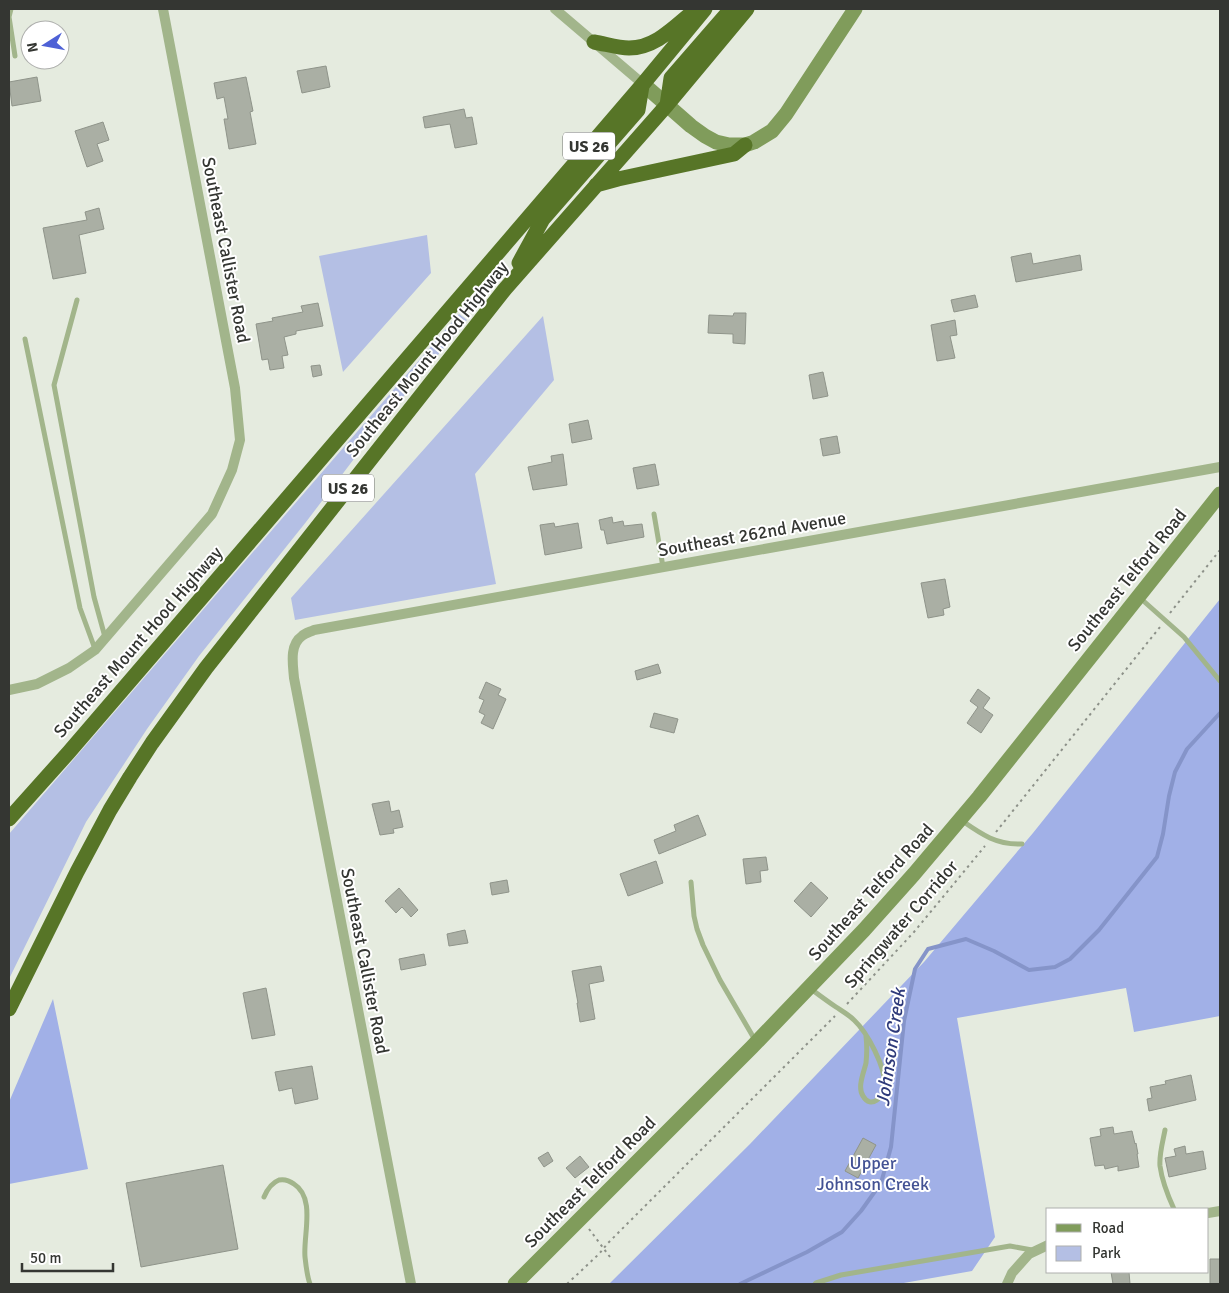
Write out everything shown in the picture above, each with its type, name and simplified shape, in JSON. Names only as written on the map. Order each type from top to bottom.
[{"type":"highway","points":[[594,42],[628,48],[642,47],[662,38],[696,9]]},
{"type":"highway","name":"Southeast Mount Hood Highway","points":[[9,819],[643,84],[705,9]]},
{"type":"highway","points":[[667,105],[671,78],[731,9]]},
{"type":"highway","name":"Southeast Mount Hood Highway","points":[[9,1010],[95,837],[152,742],[223,646],[505,289],[667,105],[748,9]]},
{"type":"highway","points":[[505,289],[543,219],[638,110],[643,84]]},
{"type":"highway","points":[[595,186],[618,179],[734,154],[744,145]]},
{"type":"street","name":"Southeast Callister Road","points":[[105,638],[212,514],[232,470],[240,440],[235,388],[163,9]]},
{"type":"street","points":[[556,9],[705,136],[716,142],[729,145],[744,145],[754,142],[772,131],[786,114],[855,9]]},
{"type":"street","name":"Southeast 262nd Avenue","points":[[295,644],[301,636],[314,630],[1220,467]]},
{"type":"street","name":"Southeast Telford Road","points":[[515,1284],[757,1042],[870,923],[960,820],[1220,494]]},
{"type":"street","points":[[9,690],[38,684],[69,668],[95,650],[105,638]]},
{"type":"street","name":"Southeast Callister Road","points":[[295,644],[292,656],[294,678],[411,1284]]},
{"type":"street","points":[[1007,1284],[1012,1273],[1029,1254],[1046,1246]]},
{"type":"lane","points":[[11,9],[9,17],[16,56]]},
{"type":"lane","points":[[78,300],[54,385],[94,597],[105,638]]},
{"type":"lane","points":[[25,339],[80,608],[95,650]]},
{"type":"lane","points":[[654,514],[663,567]]},
{"type":"lane","points":[[1138,597],[1184,637],[1220,681]]},
{"type":"lane","points":[[960,820],[990,839],[1001,843],[1022,844]]},
{"type":"lane","points":[[691,882],[694,916],[703,945],[720,980],[757,1042]]},
{"type":"lane","points":[[809,988],[854,1019],[866,1036],[882,1068],[885,1083],[880,1099],[873,1102],[866,1100],[861,1090],[866,1061],[866,1036]]},
{"type":"lane","points":[[1165,1130],[1160,1152],[1160,1166],[1163,1181],[1174,1208]]},
{"type":"lane","points":[[264,1198],[268,1187],[279,1180],[289,1181],[299,1187],[305,1196],[307,1210],[305,1256],[310,1284]]},
{"type":"lane","points":[[815,1284],[841,1275],[1010,1246],[1036,1250]]},
{"type":"path","name":"Springwater Corridor","points":[[567,1284],[841,1010],[906,941],[990,839],[1220,550]]},
{"type":"path","points":[[580,1218],[610,1257]]},
{"type":"green space","points":[[427,235],[431,273],[343,372],[319,256]]},
{"type":"green space","points":[[459,314],[467,320],[379,426],[306,522],[199,656],[147,729],[86,822],[9,979],[9,834]]},
{"type":"green space","points":[[543,316],[554,380],[475,474],[496,584],[295,620],[291,598]]},
{"type":"green space","name":"Upper Johnson Creek","points":[[1220,599],[1220,1016],[1134,1032],[1126,988],[957,1018],[995,1237],[972,1271],[898,1284],[609,1284],[750,1144],[924,962],[1033,833]]},
{"type":"green space","points":[[53,999],[88,1169],[9,1184],[9,1102]]},
{"type":"building","points":[[326,66],[330,87],[302,93],[297,71]]},
{"type":"building","points":[[37,77],[41,101],[12,106],[9,82]]},
{"type":"building","points":[[246,77],[253,111],[250,112],[256,144],[229,149],[224,119],[228,119],[224,97],[217,99],[214,83]]},
{"type":"building","points":[[464,109],[466,118],[472,117],[477,144],[455,148],[450,124],[425,128],[423,117]]},
{"type":"building","points":[[103,122],[109,140],[97,144],[103,161],[87,167],[75,131]]},
{"type":"building","points":[[99,208],[104,229],[79,235],[86,273],[53,279],[43,228],[87,220],[85,212]]},
{"type":"building","points":[[1031,253],[1033,264],[1080,255],[1082,270],[1016,282],[1011,257]]},
{"type":"building","points":[[975,295],[978,307],[954,312],[951,300]]},
{"type":"building","points":[[318,303],[323,326],[296,331],[296,334],[284,337],[288,355],[282,356],[284,368],[270,370],[268,359],[262,360],[256,324],[273,321],[272,318],[303,312],[301,306]]},
{"type":"building","points":[[734,313],[746,313],[745,344],[733,343],[733,334],[708,333],[709,315],[733,316]]},
{"type":"building","points":[[955,320],[957,335],[950,336],[955,358],[937,361],[931,325]]},
{"type":"building","points":[[320,365],[322,375],[313,377],[311,366]]},
{"type":"building","points":[[823,372],[828,396],[813,399],[809,375]]},
{"type":"building","points":[[588,420],[592,439],[572,443],[569,424]]},
{"type":"building","points":[[837,436],[840,453],[823,456],[820,439]]},
{"type":"building","points":[[563,454],[567,485],[533,490],[528,467],[552,462],[551,456]]},
{"type":"building","points":[[655,464],[659,485],[637,489],[633,468]]},
{"type":"building","points":[[612,517],[613,523],[623,521],[624,526],[642,524],[644,537],[607,544],[604,530],[601,530],[599,520]]},
{"type":"building","points":[[554,523],[555,527],[578,523],[582,548],[545,555],[540,525]]},
{"type":"building","points":[[945,579],[950,607],[943,609],[944,615],[928,618],[921,583]]},
{"type":"building","points":[[658,664],[661,673],[637,680],[635,671]]},
{"type":"building","points":[[486,682],[501,689],[498,695],[506,699],[493,729],[481,723],[485,715],[479,712],[484,700],[479,698]]},
{"type":"building","points":[[978,689],[990,698],[983,708],[993,715],[981,733],[967,723],[978,707],[970,701]]},
{"type":"building","points":[[654,713],[678,719],[674,733],[650,727]]},
{"type":"building","points":[[389,801],[391,812],[399,810],[403,827],[393,829],[394,833],[380,835],[372,804]]},
{"type":"building","points":[[698,815],[706,835],[659,854],[654,840],[676,831],[674,825]]},
{"type":"building","points":[[766,857],[768,870],[760,871],[761,882],[746,884],[743,859]]},
{"type":"building","points":[[656,861],[663,883],[628,896],[620,874]]},
{"type":"building","points":[[507,880],[509,892],[492,895],[490,883]]},
{"type":"building","points":[[811,882],[828,898],[811,917],[794,901]]},
{"type":"building","points":[[399,888],[418,910],[411,917],[402,907],[396,913],[385,901]]},
{"type":"building","points":[[465,930],[468,943],[449,946],[447,934]]},
{"type":"building","points":[[424,954],[426,965],[401,970],[399,959]]},
{"type":"building","points":[[601,966],[604,981],[589,984],[595,1019],[580,1022],[572,971]]},
{"type":"building","points":[[266,988],[275,1035],[252,1039],[243,993]]},
{"type":"building","points":[[312,1066],[318,1099],[295,1104],[292,1088],[279,1091],[275,1072]]},
{"type":"building","points":[[1191,1075],[1196,1100],[1149,1111],[1147,1099],[1152,1098],[1150,1087],[1166,1084],[1165,1081]]},
{"type":"building","points":[[1113,1127],[1114,1134],[1132,1131],[1136,1143],[1139,1167],[1118,1171],[1118,1166],[1105,1169],[1104,1165],[1095,1166],[1090,1138],[1101,1136],[1100,1129]]},
{"type":"building","points":[[863,1138],[876,1145],[858,1178],[845,1171]]},
{"type":"building","points":[[1185,1146],[1186,1154],[1203,1151],[1206,1169],[1169,1177],[1165,1158],[1176,1156],[1174,1149]]},
{"type":"building","points":[[548,1152],[553,1161],[544,1167],[538,1158]]},
{"type":"building","points":[[580,1156],[589,1167],[575,1178],[566,1168]]},
{"type":"building","points":[[223,1165],[238,1249],[141,1267],[126,1183]]},
{"type":"building","points":[[1210,1259],[1220,1259],[1220,1284],[1210,1284]]},
{"type":"building","points":[[1111,1273],[1129,1273],[1130,1284],[1113,1284]]},
{"type":"waterway","name":"Johnson Creek","points":[[740,1284],[807,1252],[842,1232],[861,1211],[881,1183],[891,1147],[904,1021],[915,969],[928,949],[966,939],[994,951],[1029,970],[1055,967],[1070,959],[1099,930],[1157,857],[1175,772],[1187,749],[1220,713]]}]
